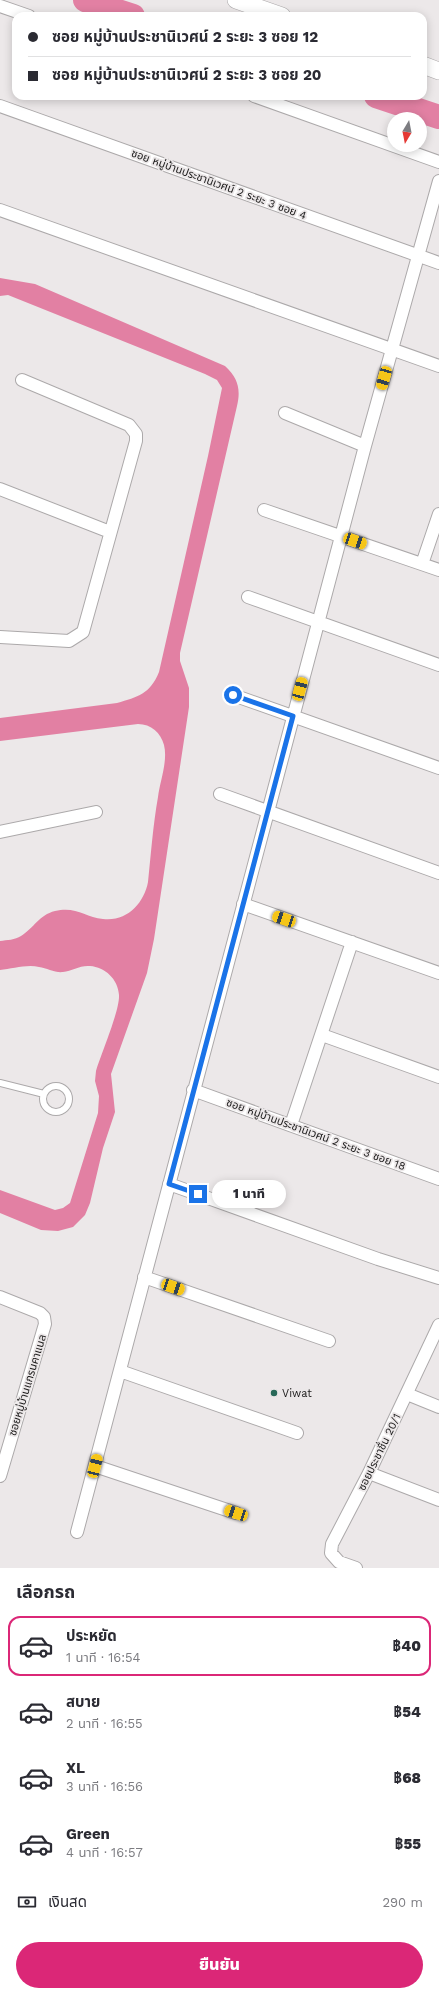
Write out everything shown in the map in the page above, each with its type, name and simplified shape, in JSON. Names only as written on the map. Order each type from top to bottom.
[{"type":"main road","points":[[236,0],[270,12]]},
{"type":"main road","points":[[427,66],[439,71]]},
{"type":"street","points":[[0,6],[17,12]]},
{"type":"street","points":[[265,100],[439,162]]},
{"type":"street","name":"ซอย หมู่บ้านประชานิเวศน์ 2 ระยะ 3 ซอย 4","points":[[0,106],[439,263]]},
{"type":"street","points":[[77,1532],[365,446],[417,255],[439,181]]},
{"type":"street","points":[[0,210],[392,351],[439,366]]},
{"type":"street","points":[[0,637],[70,641],[83,632],[136,441],[134,428],[129,424],[22,380]]},
{"type":"street","points":[[285,413],[365,446]]},
{"type":"street","points":[[0,488],[110,532]]},
{"type":"street","points":[[264,510],[439,570]]},
{"type":"street","points":[[422,564],[439,514]]},
{"type":"street","points":[[248,597],[439,665]]},
{"type":"street","points":[[233,695],[439,768]]},
{"type":"street","points":[[220,794],[439,873]]},
{"type":"street","points":[[0,832],[96,812]]},
{"type":"street","points":[[243,904],[439,973]]},
{"type":"street","points":[[291,1125],[352,942]]},
{"type":"street","points":[[322,1035],[439,1077]]},
{"type":"street","name":"ซอย หมู่บ้านประชานิเวศน์ 2 ระยะ 3 ซอย 18","points":[[193,1090],[439,1179]]},
{"type":"street","points":[[169,1184],[378,1259],[439,1278]]},
{"type":"street","points":[[144,1277],[329,1341]]},
{"type":"street","name":"ซอยหมู่บ้านแกรนคาแนล","points":[[0,1297],[40,1313],[44,1317],[45,1324],[0,1476]]},
{"type":"street","name":"ซอยประชาชื่น 20/1","points":[[356,1568],[339,1562],[331,1553],[332,1544],[369,1473],[439,1325]]},
{"type":"street","points":[[120,1371],[297,1433]]},
{"type":"street","points":[[407,1394],[439,1407]]},
{"type":"street","points":[[95,1466],[236,1513]]},
{"type":"street","points":[[369,1473],[439,1500]]},
{"type":"lane","points":[[0,1082],[44,1094]]},
{"type":"lane","points":[[52,1086],[58,1086],[67,1092],[68,1104],[60,1111],[49,1109],[45,1105],[44,1094],[52,1086]]},
{"type":"shaded area","points":[[0,278],[35,284],[225,366],[236,379],[239,394],[180,653],[180,661],[189,688],[189,707],[154,939],[147,973],[111,1074],[115,1112],[103,1148],[90,1203],[85,1215],[73,1227],[58,1231],[41,1230],[0,1213],[0,1190],[55,1210],[63,1208],[70,1203],[98,1113],[99,1096],[95,1081],[96,1071],[117,1011],[119,1002],[118,989],[113,979],[106,971],[90,966],[83,966],[60,972],[34,966],[0,970],[0,941],[11,940],[19,937],[26,933],[45,915],[55,911],[69,910],[97,918],[112,919],[127,914],[133,910],[143,897],[148,882],[155,818],[165,751],[163,741],[158,733],[151,727],[143,724],[0,741],[0,718],[117,703],[142,694],[152,685],[159,672],[222,388],[217,380],[205,374],[8,295],[0,296]]},
{"type":"waterway","points":[[85,0],[121,12]]},
{"type":"waterway","points":[[388,100],[439,117]]},
{"type":"place","name":"Viwat","points":[[274,1393]]},
{"type":"route","points":[[198,1194],[169,1184],[293,716],[233,695]]}]
